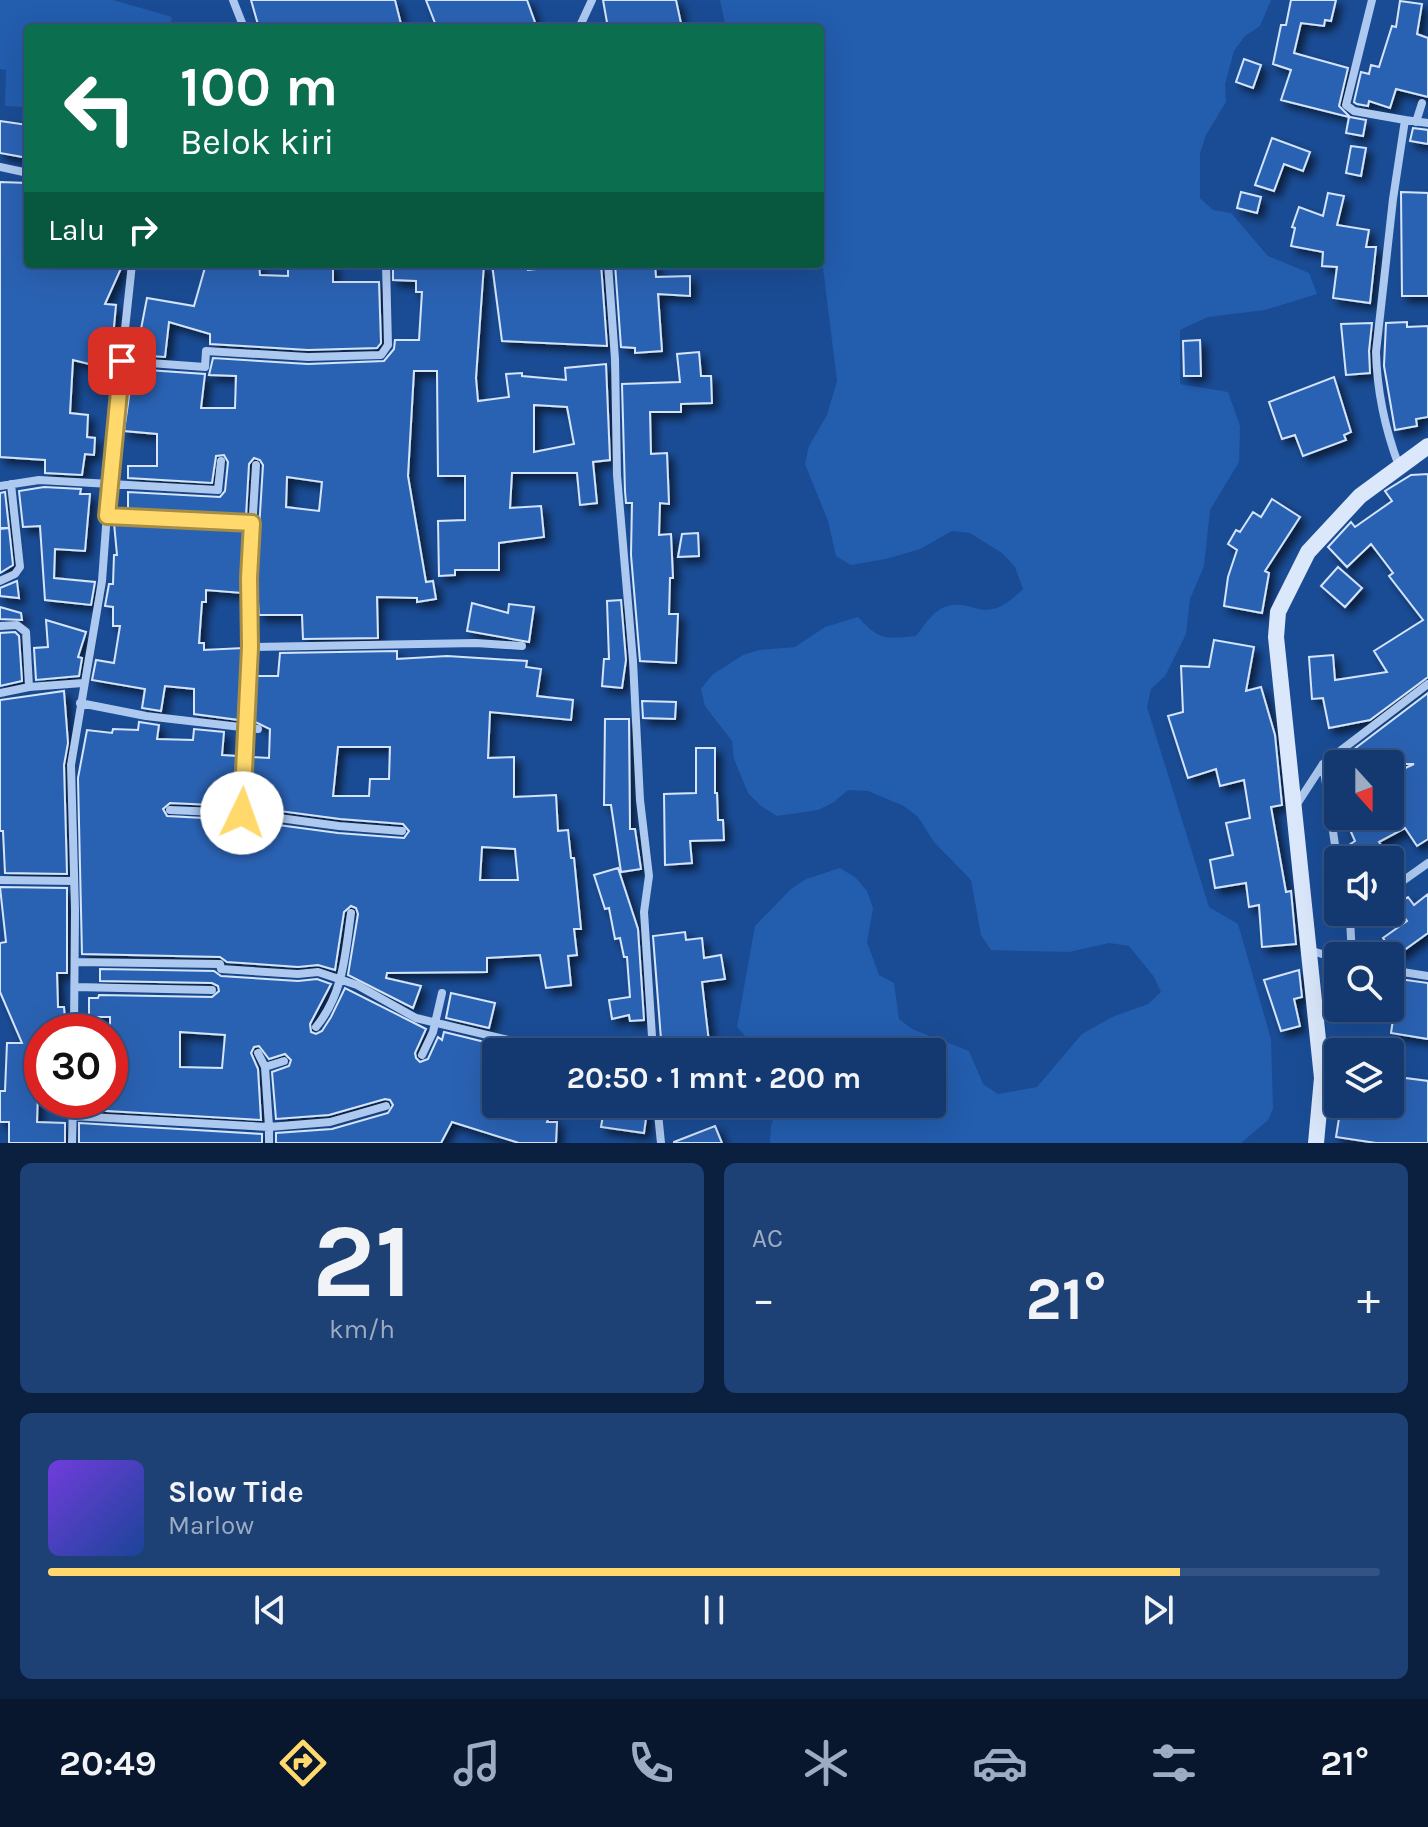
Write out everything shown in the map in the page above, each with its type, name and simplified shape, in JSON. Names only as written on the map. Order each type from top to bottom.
[{"type":"main road","points":[[1316,1143],[1322,1078],[1276,637],[1278,612],[1308,552],[1331,524],[1360,496],[1428,446]]},
{"type":"street","points":[[233,0],[242,24]]},
{"type":"street","points":[[581,24],[592,0]]},
{"type":"street","points":[[1372,0],[1346,105],[1354,111],[1428,123]]},
{"type":"street","points":[[1416,122],[1422,103]]},
{"type":"street","points":[[1399,467],[1382,412],[1376,352],[1405,120]]},
{"type":"street","points":[[0,167],[24,172]]},
{"type":"street","points":[[74,1014],[71,765],[102,581],[132,268]]},
{"type":"street","points":[[122,361],[205,367],[206,351],[308,357],[381,355],[388,345],[386,268]]},
{"type":"street","points":[[608,268],[615,359],[617,475],[633,661],[640,800],[649,876],[644,912],[652,1038]]},
{"type":"street","points":[[0,486],[39,480],[218,490],[221,461]]},
{"type":"street","points":[[242,813],[250,647],[249,578],[256,465]]},
{"type":"street","points":[[0,581],[15,574],[20,567],[11,484]]},
{"type":"street","points":[[107,516],[252,523]]},
{"type":"street","points":[[0,626],[17,625],[26,632],[29,687]]},
{"type":"street","points":[[250,647],[462,643],[522,646]]},
{"type":"street","points":[[0,693],[29,687],[83,683]]},
{"type":"street","points":[[1294,809],[1323,764],[1428,684]]},
{"type":"street","points":[[80,703],[146,716],[258,729]]},
{"type":"street","points":[[1323,764],[1335,846]]},
{"type":"street","points":[[170,810],[242,813],[402,831]]},
{"type":"street","points":[[1404,880],[1428,863]]},
{"type":"street","points":[[0,880],[74,881]]},
{"type":"street","points":[[316,1027],[330,1008],[340,978],[351,913]]},
{"type":"street","points":[[1309,950],[1324,955]]},
{"type":"street","points":[[75,962],[220,964],[221,969],[298,974],[318,972],[340,978],[389,1001],[416,1018],[498,1038]]},
{"type":"street","points":[[1404,972],[1428,976]]},
{"type":"street","points":[[75,987],[212,990]]},
{"type":"street","points":[[422,1055],[433,1032],[442,993]]},
{"type":"street","points":[[258,1053],[265,1067],[269,1143]]},
{"type":"street","points":[[265,1067],[284,1061]]},
{"type":"street","points":[[108,1118],[269,1127],[330,1122],[386,1106]]},
{"type":"street","points":[[72,1118],[72,1143]]},
{"type":"street","points":[[658,1118],[661,1143]]},
{"type":"shaded area","points":[[0,0],[113,0],[172,17],[171,24],[24,24],[24,107],[5,106],[6,70],[0,69]]},
{"type":"shaded area","points":[[720,0],[1271,0],[1260,26],[1245,36],[1234,51],[1225,84],[1226,102],[1206,135],[1200,153],[1200,198],[1213,210],[1231,213],[1268,256],[1309,273],[1317,294],[1265,310],[1208,317],[1180,330],[1180,384],[1228,392],[1240,426],[1239,462],[1210,510],[1204,566],[1190,599],[1186,634],[1165,676],[1151,689],[1147,707],[1209,907],[1238,924],[1271,1039],[1273,1109],[1268,1120],[1241,1143],[770,1143],[774,1118],[946,1118],[946,1042],[969,1051],[983,1084],[998,1094],[1037,1087],[1082,1034],[1112,1017],[1148,1004],[1161,992],[1154,977],[1129,946],[1109,943],[1069,952],[991,950],[981,935],[971,880],[934,842],[918,817],[904,806],[868,791],[848,790],[818,810],[777,816],[761,806],[748,793],[734,759],[732,741],[705,706],[701,689],[712,675],[743,655],[759,650],[795,647],[825,627],[858,617],[872,631],[884,637],[916,636],[942,608],[963,605],[988,610],[997,608],[1023,589],[1015,567],[1002,553],[970,533],[952,531],[920,549],[886,559],[851,565],[836,556],[828,521],[805,464],[809,446],[827,415],[837,381],[823,268],[824,24],[725,24]]},
{"type":"shaded area","points":[[840,868],[856,878],[867,891],[873,908],[867,942],[879,975],[894,983],[899,1019],[912,1029],[935,1038],[747,1038],[737,1027],[755,926],[791,889],[806,879]]},
{"type":"building","points":[[251,0],[395,0],[401,24],[258,24]]},
{"type":"building","points":[[426,0],[527,0],[536,24],[435,24]]},
{"type":"building","points":[[603,0],[676,0],[681,24],[607,24]]},
{"type":"building","points":[[1291,0],[1336,0],[1331,21],[1325,20],[1324,26],[1301,23],[1294,53],[1348,68],[1339,106],[1350,117],[1366,120],[1363,136],[1346,133],[1349,117],[1281,100],[1291,70],[1273,64],[1281,25],[1286,25]]},
{"type":"building","points":[[1400,1],[1422,4],[1417,34],[1428,38],[1428,97],[1396,89],[1390,108],[1369,101],[1368,106],[1357,104],[1354,102],[1361,72],[1369,74],[1371,65],[1379,67],[1392,26],[1396,27]]},
{"type":"building","points":[[1244,59],[1261,65],[1253,88],[1236,82]]},
{"type":"building","points":[[0,121],[24,124],[24,157],[0,153]]},
{"type":"building","points":[[1413,128],[1428,130],[1428,144],[1410,141]]},
{"type":"building","points":[[1272,138],[1310,152],[1303,171],[1284,164],[1274,191],[1255,185]]},
{"type":"building","points":[[1351,146],[1366,148],[1361,176],[1346,173]]},
{"type":"building","points":[[0,182],[24,183],[24,268],[121,268],[105,304],[116,305],[112,348],[102,346],[97,366],[73,360],[70,413],[88,415],[87,437],[95,438],[94,455],[85,454],[82,475],[45,473],[45,460],[0,457]]},
{"type":"building","points":[[1241,192],[1261,197],[1257,213],[1237,208]]},
{"type":"building","points":[[1401,192],[1428,193],[1428,296],[1402,296]]},
{"type":"building","points":[[1328,193],[1344,196],[1337,225],[1369,230],[1366,247],[1376,247],[1370,303],[1333,298],[1337,267],[1322,266],[1323,252],[1291,246],[1295,228],[1292,227],[1299,207],[1323,216]]},
{"type":"building","points":[[205,268],[259,268],[260,275],[288,276],[288,268],[333,268],[333,282],[379,282],[381,343],[377,348],[308,350],[210,344],[210,334],[169,322],[165,357],[136,355],[147,298],[194,306]]},
{"type":"building","points":[[393,268],[484,268],[476,378],[478,401],[509,397],[506,374],[522,373],[522,376],[566,380],[565,368],[606,364],[610,460],[593,462],[597,503],[580,505],[577,473],[512,473],[510,508],[541,506],[544,537],[499,543],[499,570],[455,570],[455,575],[439,576],[438,521],[465,520],[465,476],[438,476],[437,371],[414,371],[408,476],[426,582],[433,581],[436,599],[417,602],[417,598],[377,597],[378,638],[303,639],[302,615],[259,615],[256,578],[263,465],[260,460],[254,458],[249,464],[246,516],[128,510],[128,492],[220,497],[225,491],[228,462],[224,455],[216,456],[212,483],[128,478],[128,466],[157,466],[157,434],[124,431],[133,369],[205,374],[201,408],[235,408],[236,376],[209,375],[213,358],[308,364],[384,361],[394,349],[395,340],[419,340],[422,292],[416,292],[416,281],[393,280]],"holes":[[[534,405],[567,407],[574,444],[534,452]],[[287,477],[322,482],[319,511],[286,507]]]},
{"type":"building","points":[[493,268],[601,268],[607,346],[502,341]]},
{"type":"building","points":[[615,268],[655,268],[656,277],[690,276],[690,296],[658,294],[662,351],[635,353],[635,348],[621,347]]},
{"type":"building","points":[[1407,322],[1407,327],[1428,326],[1428,417],[1416,419],[1417,426],[1395,430],[1384,366],[1386,323]]},
{"type":"building","points":[[1372,323],[1370,373],[1346,375],[1341,324]]},
{"type":"building","points":[[1200,340],[1201,376],[1184,376],[1183,341]]},
{"type":"building","points":[[699,352],[701,376],[711,376],[712,403],[681,404],[681,412],[650,412],[651,454],[667,453],[669,504],[660,503],[659,535],[671,534],[673,578],[670,578],[669,614],[678,614],[676,663],[640,661],[631,555],[632,503],[626,503],[625,491],[622,384],[680,382],[677,354]]},
{"type":"building","points":[[1334,377],[1351,432],[1344,435],[1346,440],[1303,456],[1295,435],[1282,439],[1269,402]]},
{"type":"building","points":[[1428,474],[1428,677],[1370,720],[1329,728],[1323,698],[1312,699],[1309,657],[1333,655],[1335,680],[1387,672],[1374,651],[1423,620],[1389,576],[1393,573],[1371,544],[1347,567],[1328,547],[1351,522],[1355,527],[1392,501],[1385,491],[1411,475]]},
{"type":"building","points":[[44,487],[81,489],[80,494],[90,494],[85,551],[55,549],[54,578],[95,582],[91,605],[45,600],[40,526],[23,527],[19,491]]},
{"type":"building","points":[[5,492],[9,528],[0,528],[0,493]]},
{"type":"building","points":[[1272,499],[1300,517],[1265,571],[1269,573],[1262,613],[1224,606],[1228,577],[1237,550],[1228,544],[1253,512],[1261,517]]},
{"type":"building","points":[[114,523],[245,530],[242,593],[206,590],[199,643],[204,643],[204,650],[243,648],[239,720],[194,714],[194,689],[165,686],[161,711],[142,708],[145,689],[92,680],[96,660],[114,663],[120,626],[113,626],[113,607],[105,606],[109,584],[113,584],[114,555],[117,555]]},
{"type":"building","points":[[9,528],[13,565],[0,573],[0,529]]},
{"type":"building","points":[[698,533],[699,556],[678,557],[682,534]]},
{"type":"building","points":[[1338,567],[1362,588],[1345,607],[1321,586]]},
{"type":"building","points":[[17,581],[19,598],[0,596],[0,588]]},
{"type":"building","points":[[621,600],[626,660],[622,688],[602,686],[604,659],[609,659],[607,601]]},
{"type":"building","points":[[472,603],[508,613],[509,604],[534,607],[529,642],[467,631]]},
{"type":"building","points":[[0,607],[21,613],[22,620],[0,619]]},
{"type":"building","points":[[46,620],[86,632],[78,657],[82,658],[79,676],[36,680],[34,648],[48,647]]},
{"type":"building","points":[[15,632],[19,636],[22,681],[0,686],[0,633]]},
{"type":"building","points":[[1214,640],[1254,647],[1246,691],[1261,687],[1275,735],[1282,805],[1271,807],[1286,892],[1291,891],[1296,944],[1262,947],[1259,905],[1249,907],[1246,883],[1215,888],[1210,860],[1233,855],[1226,823],[1250,818],[1244,780],[1220,786],[1216,769],[1188,778],[1168,716],[1183,712],[1181,666],[1209,667]]},
{"type":"building","points":[[397,651],[397,659],[447,656],[527,661],[526,667],[541,669],[537,696],[573,700],[571,720],[490,712],[488,758],[514,757],[514,797],[556,795],[558,831],[568,830],[571,858],[574,858],[581,929],[574,929],[577,955],[568,956],[571,985],[546,988],[540,955],[487,958],[487,972],[387,973],[386,978],[421,986],[413,1008],[348,975],[358,914],[356,908],[351,906],[344,912],[335,970],[318,965],[298,967],[227,962],[220,957],[82,954],[78,778],[87,730],[112,733],[113,729],[138,730],[139,722],[159,725],[157,739],[193,740],[194,729],[224,732],[222,755],[238,756],[235,806],[170,803],[163,809],[167,816],[241,820],[404,838],[409,831],[403,824],[249,807],[252,757],[269,758],[270,729],[253,721],[256,676],[278,676],[280,653]],"holes":[[[338,747],[390,747],[389,779],[370,779],[369,796],[333,796]],[[482,847],[515,849],[518,880],[480,880]]]},
{"type":"building","points":[[64,691],[68,743],[64,765],[67,874],[5,873],[3,831],[0,831],[0,700]]},
{"type":"building","points":[[1428,693],[1428,839],[1417,846],[1404,829],[1404,769],[1414,764],[1404,764],[1404,750],[1353,750]]},
{"type":"building","points":[[642,701],[676,702],[675,719],[643,718]]},
{"type":"building","points":[[605,719],[629,719],[630,829],[635,829],[641,869],[621,872],[611,805],[604,805]]},
{"type":"building","points":[[696,748],[715,748],[715,793],[718,820],[723,820],[724,840],[690,841],[692,863],[665,865],[664,794],[696,793]]},
{"type":"building","points":[[1350,830],[1401,830],[1379,842],[1381,846],[1348,846],[1355,841]]},
{"type":"building","points":[[618,868],[638,929],[644,1020],[630,1021],[629,1015],[612,1019],[609,1000],[630,997],[627,957],[624,957],[620,938],[615,939],[609,908],[605,909],[594,875]]},
{"type":"building","points":[[0,887],[67,888],[67,973],[57,973],[58,1007],[64,1007],[65,1014],[24,1014],[24,1118],[65,1123],[65,1143],[9,1143],[9,1122],[0,1122],[0,1091],[5,1091],[7,1043],[22,1043],[0,992],[0,943],[6,942]]},
{"type":"building","points":[[1428,894],[1428,933],[1404,950],[1404,942],[1386,942],[1383,938],[1407,921],[1404,900],[1408,897],[1414,905]]},
{"type":"building","points":[[685,932],[686,940],[702,938],[704,958],[721,955],[725,979],[702,982],[708,1038],[661,1038],[653,936]]},
{"type":"building","points":[[100,969],[214,971],[221,976],[298,981],[317,979],[331,984],[310,1024],[311,1032],[316,1034],[322,1031],[331,1017],[345,988],[426,1029],[415,1053],[420,1062],[428,1059],[438,1037],[442,1040],[444,1032],[482,1042],[482,1118],[549,1118],[547,1122],[557,1122],[556,1143],[519,1143],[452,1122],[441,1143],[276,1143],[276,1133],[332,1129],[388,1113],[393,1105],[385,1099],[329,1115],[276,1119],[272,1072],[289,1066],[291,1060],[285,1054],[269,1059],[259,1046],[254,1047],[251,1053],[258,1069],[261,1120],[128,1112],[128,1014],[89,1014],[89,998],[98,998],[99,995],[212,997],[219,991],[218,986],[212,983],[100,981]],"holes":[[[180,1032],[225,1035],[222,1068],[180,1067]]]},
{"type":"building","points":[[1299,970],[1302,997],[1294,999],[1300,1026],[1281,1031],[1264,980]]},
{"type":"building","points":[[1404,980],[1428,983],[1428,1039],[1391,1033],[1393,1022],[1404,1022]]},
{"type":"building","points":[[451,993],[495,1003],[489,1028],[446,1018]]},
{"type":"building","points":[[1404,1078],[1428,1081],[1428,1143],[1376,1143],[1336,1137],[1339,1118],[1404,1118]]},
{"type":"building","points":[[603,1118],[646,1118],[644,1133],[601,1127]]},
{"type":"building","points":[[79,1123],[262,1134],[262,1143],[79,1143]]},
{"type":"building","points":[[715,1126],[722,1143],[674,1143],[674,1142]]},
{"type":"route","points":[[122,361],[107,516],[252,523],[242,813]]}]
